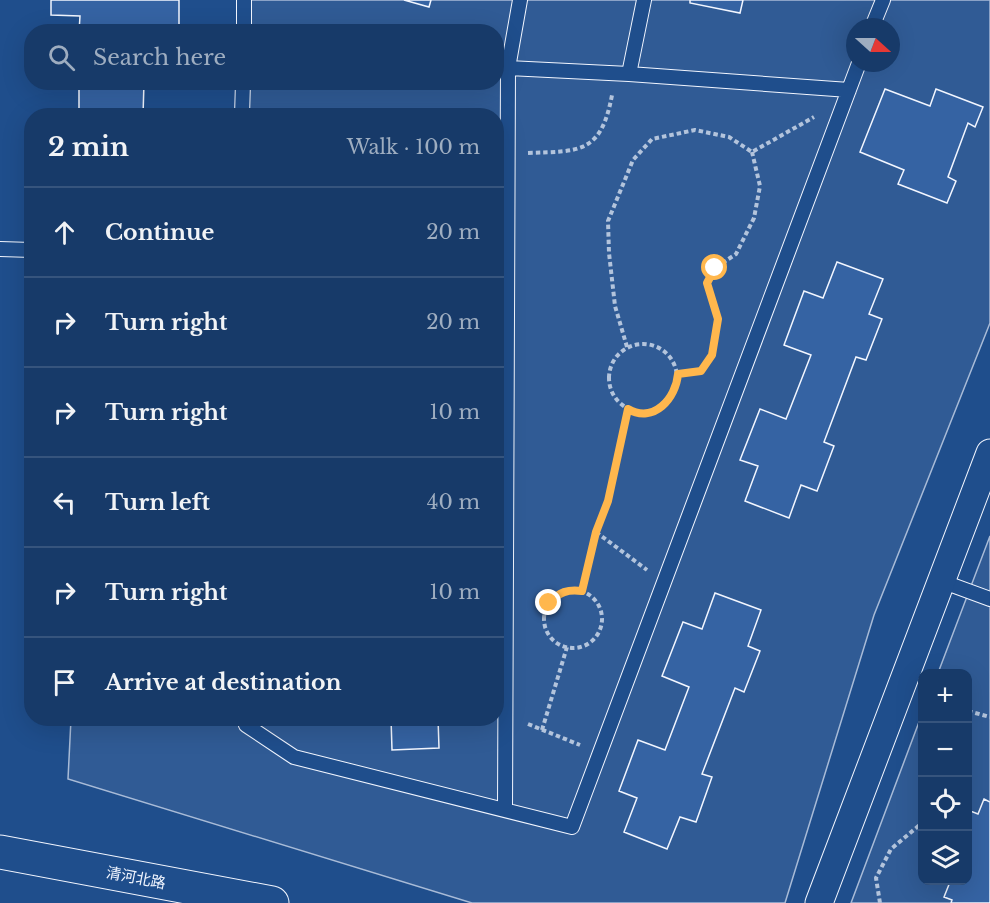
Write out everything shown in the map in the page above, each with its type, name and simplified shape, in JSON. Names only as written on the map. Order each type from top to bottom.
[{"type":"main road","name":"清河北路","points":[[0,852],[272,903]]},
{"type":"street","points":[[819,903],[990,453]]},
{"type":"lane","points":[[244,0],[244,24]]},
{"type":"lane","points":[[504,60],[520,0]]},
{"type":"lane","points":[[622,74],[644,0]]},
{"type":"lane","points":[[875,18],[882,0]]},
{"type":"lane","points":[[504,68],[622,74],[847,95]]},
{"type":"lane","points":[[247,726],[294,758],[572,827],[856,72]]},
{"type":"lane","points":[[242,108],[243,90]]},
{"type":"lane","points":[[503,90],[507,153],[504,331]]},
{"type":"lane","points":[[0,249],[24,250]]},
{"type":"lane","points":[[941,581],[990,599]]},
{"type":"lane","points":[[504,627],[505,810]]},
{"type":"path","points":[[507,153],[573,152],[591,143],[608,118],[622,74]]},
{"type":"path","points":[[752,152],[847,95]]},
{"type":"path","points":[[627,347],[615,306],[609,253],[609,221],[633,160],[652,139],[695,130],[729,137],[752,152],[760,186],[754,218],[736,254],[715,268],[707,283],[718,319],[712,355],[701,371],[678,374]]},
{"type":"path","points":[[637,344],[659,347],[668,354],[678,374],[677,386],[672,396],[665,405],[655,411],[644,413],[628,409],[614,397],[609,387],[608,375],[618,354],[627,347],[637,344]]},
{"type":"path","points":[[582,591],[596,532],[608,501],[628,409]]},
{"type":"path","points":[[596,532],[664,582]]},
{"type":"path","points":[[582,591],[597,603],[602,622],[599,631],[586,645],[576,648],[567,647],[557,644],[550,638],[544,621],[545,611],[555,596],[563,592],[582,591]]},
{"type":"path","points":[[542,730],[567,647]]},
{"type":"path","points":[[972,712],[990,717]]},
{"type":"path","points":[[505,715],[600,754]]},
{"type":"path","points":[[880,903],[876,878],[891,849],[918,826]]},
{"type":"shaded area","points":[[244,0],[990,0],[990,323],[874,615],[785,903],[472,903],[68,779],[71,726],[504,726],[504,108],[242,108],[243,90],[504,90],[504,24],[244,24]]},
{"type":"shaded area","points":[[990,536],[990,903],[851,903],[918,725],[918,885],[972,885],[972,669],[940,669]]},
{"type":"building","points":[[51,0],[179,0],[179,24],[80,24],[80,16],[51,15]]},
{"type":"building","points":[[404,0],[431,0],[429,7]]},
{"type":"building","points":[[690,0],[743,0],[740,13],[690,3]]},
{"type":"building","points":[[885,89],[930,106],[936,89],[983,107],[975,127],[968,123],[948,177],[956,181],[947,203],[898,184],[904,170],[860,152]]},
{"type":"building","points":[[79,90],[144,90],[143,108],[79,108]]},
{"type":"building","points":[[837,262],[883,279],[869,314],[882,319],[866,360],[856,357],[824,442],[834,446],[817,491],[801,485],[789,518],[745,501],[758,466],[740,460],[760,409],[786,419],[811,355],[784,345],[804,291],[823,298]]},
{"type":"building","points":[[715,593],[761,610],[748,646],[760,651],[744,692],[735,688],[702,774],[712,777],[696,822],[680,817],[667,849],[624,832],[637,798],[619,791],[638,740],[665,750],[689,687],[662,676],[683,622],[702,629]]},
{"type":"building","points":[[391,726],[438,726],[439,748],[392,750]]},
{"type":"building","points":[[984,799],[990,802],[990,903],[951,903],[952,900],[944,897],[949,885],[972,885],[972,812],[978,814]]},
{"type":"route","points":[[549,603],[563,592],[582,591],[596,532],[608,501],[628,409],[644,413],[655,411],[665,405],[677,386],[678,374],[701,371],[712,355],[718,319],[707,283],[715,268]]}]
